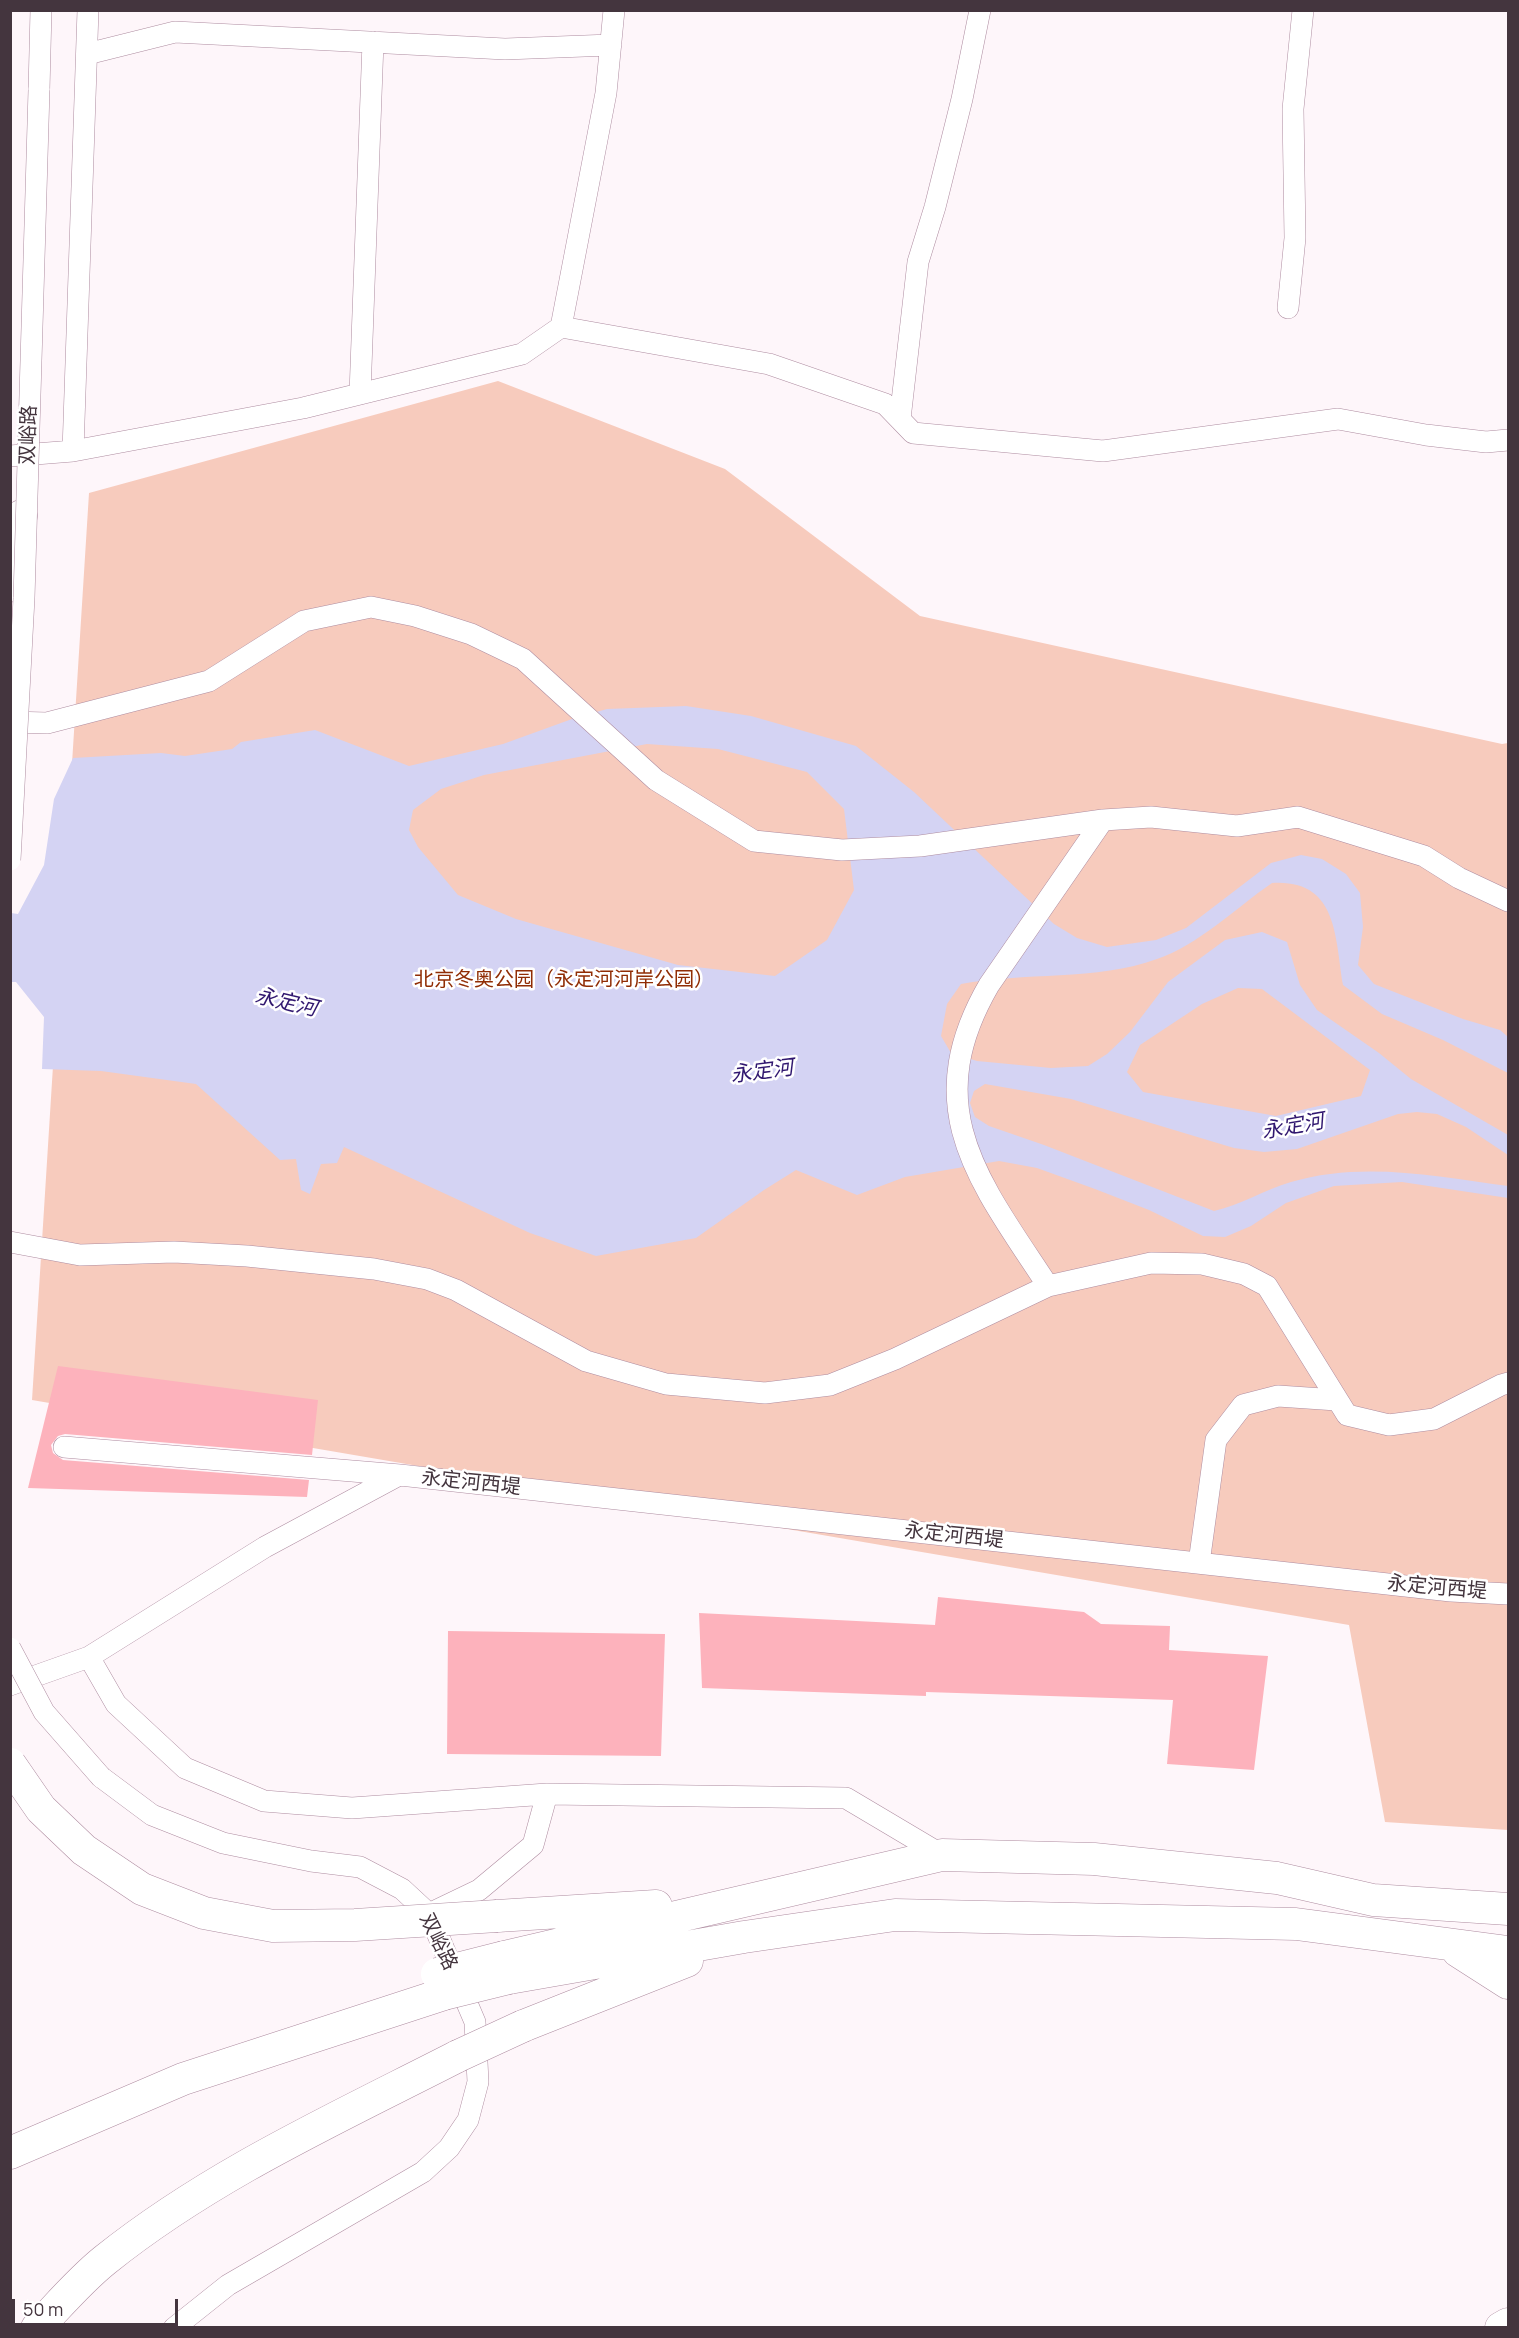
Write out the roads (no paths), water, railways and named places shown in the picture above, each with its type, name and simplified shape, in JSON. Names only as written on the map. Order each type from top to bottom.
[{"type":"highway","points":[[10,586],[19,460]]},
{"type":"highway","points":[[10,1764],[41,1809],[84,1850],[142,1889],[204,1913],[273,1926],[355,1925],[749,1900]]},
{"type":"highway","points":[[10,2130],[179,2069],[440,1984],[507,1968],[749,1900],[942,1855],[1094,1859],[1277,1878],[1509,1931]]},
{"type":"highway","points":[[1373,1900],[1509,1909]]},
{"type":"highway","points":[[507,1968],[895,1915],[1296,1924],[1509,1952]]},
{"type":"highway","points":[[37,2328],[103,2261],[188,2200],[263,2155],[458,2056],[523,2026],[744,1937]]},
{"type":"highway","points":[[1447,1944],[1509,1983]]},
{"type":"highway","points":[[10,2153],[179,2069]]},
{"type":"highway","points":[[1501,2328],[1509,2324]]},
{"type":"street","name":"双峪路","points":[[10,860],[24,598],[19,460],[39,90],[41,10]]},
{"type":"street","points":[[73,451],[88,10]]},
{"type":"street","points":[[19,460],[303,408],[522,354],[561,327],[606,93],[614,10]]},
{"type":"street","points":[[900,419],[918,262],[935,207],[962,99],[980,10]]},
{"type":"street","points":[[1288,308],[1295,238],[1293,110],[1303,10]]},
{"type":"street","points":[[87,54],[175,32],[505,49],[610,45]]},
{"type":"street","points":[[360,394],[373,42]]},
{"type":"street","points":[[561,327],[769,364],[885,404],[913,432],[1103,452],[1338,419],[1426,435],[1486,442],[1509,440]]},
{"type":"street","points":[[10,722],[47,723],[209,681],[304,621],[371,608],[415,616],[471,634],[523,659],[656,780],[754,841],[842,850],[920,846],[1103,820],[1151,817],[1237,826],[1298,817],[1424,856],[1459,878],[1509,901]]},
{"type":"street","points":[[1048,1286],[989,1197],[976,1171],[962,1132],[956,1096],[961,1050],[974,1011],[989,985],[1103,820]]},
{"type":"street","points":[[10,1242],[80,1255],[174,1252],[247,1256],[374,1269],[427,1280],[456,1290],[586,1361],[666,1384],[765,1393],[830,1385],[895,1359],[1048,1286],[1151,1263],[1202,1264],[1244,1274],[1267,1286],[1347,1415],[1389,1425],[1434,1419],[1509,1383]]},
{"type":"street","points":[[1199,1563],[1216,1440],[1243,1405],[1278,1396],[1337,1400]]},
{"type":"street","name":"永定河西堤","points":[[64,1447],[400,1475],[1451,1591],[1509,1594]]},
{"type":"street","points":[[10,1685],[90,1657],[265,1547],[400,1475]]},
{"type":"street","name":"双峪路","points":[[10,1648],[44,1712],[101,1776],[152,1815],[223,1843],[311,1861],[360,1867],[402,1889],[429,1914],[475,2022],[478,2082],[468,2120],[449,2148],[423,2172],[228,2284],[174,2328]]},
{"type":"street","points":[[90,1657],[116,1704],[185,1768],[264,1801],[352,1808],[547,1794],[846,1798],[942,1855]]},
{"type":"street","points":[[429,1914],[479,1890],[533,1845],[547,1794]]},
{"type":"water","name":"永定河","points":[[686,706],[751,716],[856,746],[914,792],[1054,924],[1077,938],[1107,947],[1156,940],[1186,928],[1271,863],[1301,855],[1322,859],[1346,874],[1360,893],[1363,927],[1358,965],[1374,984],[1463,1019],[1500,1030],[1508,1037],[1508,1073],[1443,1040],[1382,1014],[1343,985],[1338,948],[1329,914],[1310,890],[1294,884],[1272,883],[1202,936],[1172,953],[1134,966],[1085,973],[985,980],[961,984],[947,1004],[941,1036],[951,1053],[977,1061],[1051,1068],[1088,1066],[1107,1054],[1130,1032],[1168,982],[1225,940],[1262,932],[1287,942],[1300,985],[1317,1010],[1379,1053],[1411,1079],[1508,1135],[1508,1155],[1466,1127],[1437,1114],[1417,1112],[1398,1114],[1297,1149],[1264,1152],[1234,1148],[1071,1099],[985,1084],[974,1091],[970,1103],[975,1117],[989,1126],[1214,1211],[1291,1182],[1344,1172],[1399,1172],[1508,1186],[1508,1198],[1402,1182],[1334,1186],[1286,1203],[1251,1226],[1225,1237],[1203,1236],[1149,1210],[1095,1189],[1037,1168],[999,1161],[905,1177],[857,1195],[796,1170],[696,1238],[596,1256],[530,1233],[344,1147],[337,1163],[321,1164],[310,1194],[301,1190],[296,1159],[280,1160],[196,1084],[101,1071],[42,1069],[44,1017],[16,982],[11,982],[11,913],[18,914],[44,865],[54,799],[73,758],[161,753],[185,756],[232,749],[241,742],[315,730],[409,766],[503,744],[607,709]],"holes":[[[647,744],[718,749],[807,772],[844,809],[854,890],[827,940],[775,976],[678,965],[516,919],[458,895],[418,847],[409,830],[413,810],[441,789],[484,775]],[[1238,988],[1262,989],[1370,1070],[1361,1096],[1276,1116],[1143,1092],[1127,1072],[1140,1045],[1202,1004]]]},
{"type":"park label","name":"北京冬奥公园（永定河河岸公园）","points":[[564,980]]}]
